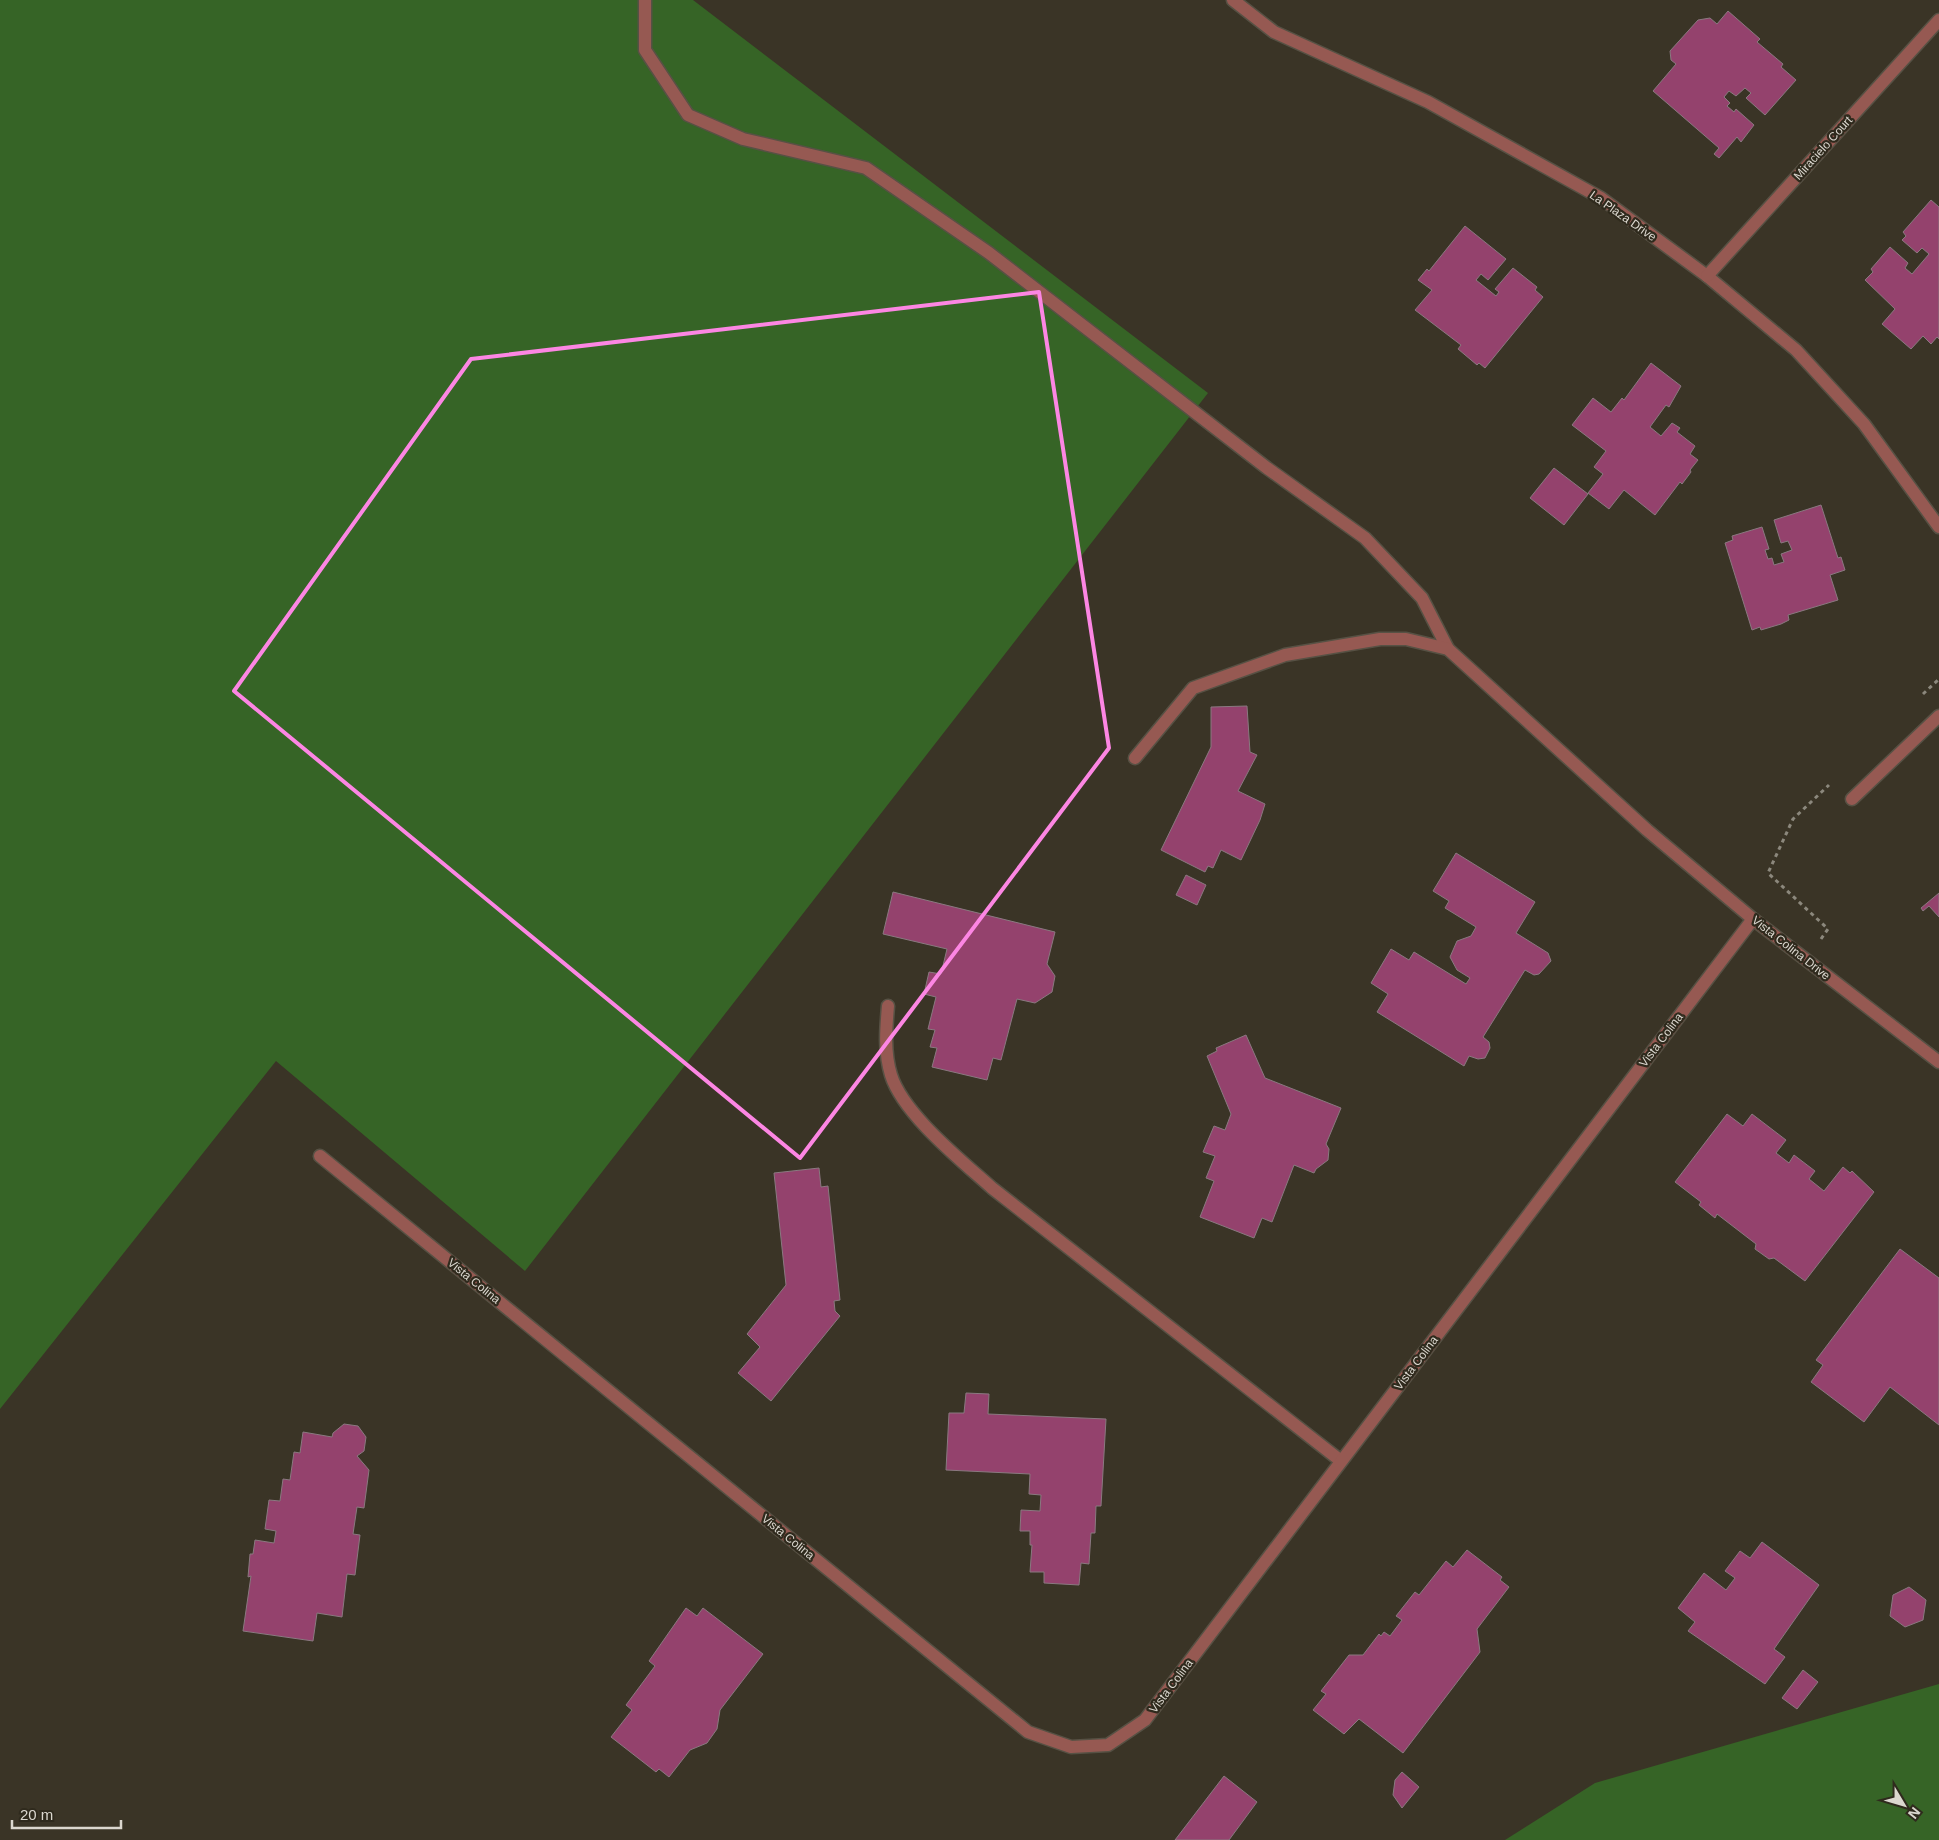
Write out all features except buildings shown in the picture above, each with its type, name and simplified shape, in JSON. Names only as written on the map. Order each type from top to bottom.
[{"type":"street","points":[[645,0],[645,50],[688,115],[743,139],[866,168],[990,253],[1267,468],[1365,538],[1422,598],[1448,649]]},
{"type":"street","name":"La Plaza Drive","points":[[1233,0],[1274,32],[1428,102],[1601,198],[1707,276],[1796,350],[1864,424],[1939,527]]},
{"type":"street","name":"Miracielo Court","points":[[1707,276],[1939,20]]},
{"type":"street","points":[[1135,758],[1193,688],[1284,655],[1380,639],[1406,639],[1448,649]]},
{"type":"street","name":"Vista Colina Drive","points":[[1448,649],[1647,830],[1753,919],[1939,1062]]},
{"type":"street","points":[[1852,799],[1939,716]]},
{"type":"street","name":"Vista Colina","points":[[320,1156],[1028,1732],[1071,1746],[1108,1745],[1145,1720],[1753,919]]},
{"type":"street","points":[[888,1006],[885,1041],[891,1075],[902,1097],[950,1150],[992,1188],[1342,1461]]},
{"type":"highlighted area","points":[[1039,292],[1109,748],[800,1158],[234,691],[471,359]]},
{"type":"green space","points":[[0,0],[693,0],[1208,393],[525,1271],[276,1061],[0,1409]]},
{"type":"green space","points":[[1939,1684],[1939,1840],[1505,1840],[1595,1783]]}]
